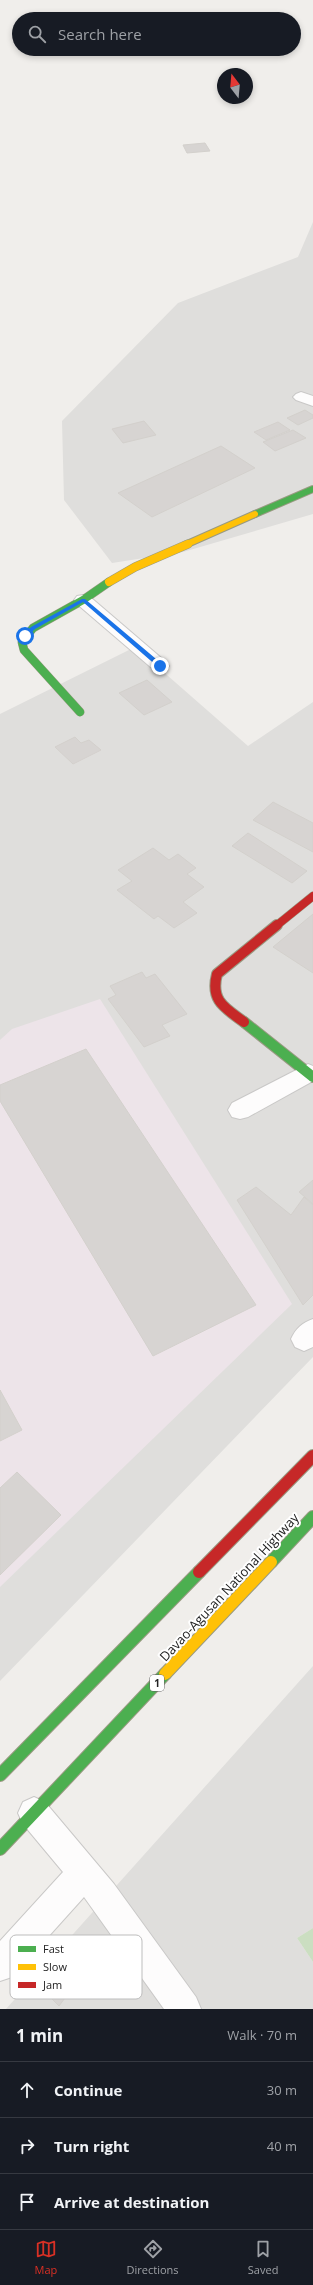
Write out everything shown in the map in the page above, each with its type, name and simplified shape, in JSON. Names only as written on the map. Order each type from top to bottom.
[{"type":"main road","points":[[80,712],[24,650],[22,642],[33,628],[83,600],[116,577],[135,567],[313,489]]},
{"type":"main road","points":[[310,1076],[226,1008],[213,996],[212,986],[217,974],[313,897]]},
{"type":"main road","points":[[0,1775],[313,1456]]},
{"type":"main road","name":"Davao-Agusan National Highway","points":[[0,1849],[313,1517]]},
{"type":"street","points":[[83,600],[160,666]]},
{"type":"street","points":[[240,1110],[310,1076]]},
{"type":"street","points":[[34,1813],[85,1872],[131,1935]]},
{"type":"street","points":[[27,1935],[85,1872]]},
{"type":"street","points":[[142,1951],[184,2009]]},
{"type":"street","points":[[0,1965],[10,1954]]},
{"type":"shaded area","points":[[313,222],[313,514],[183,552],[112,563],[64,500],[62,421],[178,303],[298,257]]},
{"type":"shaded area","points":[[135,647],[248,746],[313,702],[313,1357],[0,1681],[0,714]]},
{"type":"shaded area","points":[[100,999],[292,1304],[0,1587],[0,1040],[12,1029]]},
{"type":"shaded area","points":[[313,1666],[313,1928],[297,1938],[313,1962],[313,2009],[6,2009],[15,1999],[142,1999],[142,1935],[72,1935]]},
{"type":"green space","points":[[313,1928],[313,1962],[297,1938]]},
{"type":"building","points":[[205,143],[210,151],[187,153],[183,145]]},
{"type":"building","points":[[305,410],[313,415],[313,418],[298,425],[287,418]]},
{"type":"building","points":[[144,421],[156,435],[123,443],[112,429]]},
{"type":"building","points":[[278,422],[290,430],[266,440],[254,432]]},
{"type":"building","points":[[293,430],[306,438],[275,451],[263,442]]},
{"type":"building","points":[[221,446],[255,468],[152,517],[118,493]]},
{"type":"building","points":[[147,680],[172,702],[144,715],[119,693]]},
{"type":"building","points":[[75,737],[81,743],[89,740],[101,750],[73,764],[55,747]]},
{"type":"building","points":[[273,802],[313,823],[313,852],[253,820]]},
{"type":"building","points":[[248,833],[307,871],[292,883],[232,846]]},
{"type":"building","points":[[153,848],[169,860],[178,854],[196,868],[187,874],[204,887],[183,902],[197,913],[174,928],[158,916],[154,919],[117,890],[132,881],[118,870]]},
{"type":"building","points":[[313,914],[313,973],[273,947]]},
{"type":"building","points":[[142,972],[146,978],[155,974],[187,1014],[162,1025],[170,1036],[144,1047],[108,999],[116,995],[110,986]]},
{"type":"building","points":[[86,1049],[256,1305],[153,1356],[0,1101],[0,1085]]},
{"type":"building","points":[[313,1180],[313,1204],[299,1192]]},
{"type":"building","points":[[256,1187],[291,1215],[304,1197],[313,1205],[313,1295],[303,1305],[237,1200]]},
{"type":"building","points":[[0,1390],[22,1430],[0,1441]]},
{"type":"building","points":[[17,1472],[61,1515],[0,1575],[0,1488]]},
{"type":"building","points":[[52,1999],[64,1999],[59,2006]]},
{"type":"traffic: fast","points":[[255,514],[313,489]]},
{"type":"traffic: fast","points":[[80,712],[24,650],[22,642],[33,628],[83,600],[109,582]]},
{"type":"traffic: fast","points":[[244,1022],[313,1077]]},
{"type":"traffic: fast","points":[[271,1562],[313,1517]]},
{"type":"traffic: fast","points":[[0,1775],[199,1572]]},
{"type":"traffic: fast","points":[[0,1849],[165,1674]]},
{"type":"traffic: slow","points":[[109,582],[135,567],[255,514]]},
{"type":"traffic: slow","points":[[165,1674],[271,1562]]},
{"type":"traffic: jam","points":[[244,1022],[225,1008],[216,997],[214,990],[217,974],[313,896]]},
{"type":"traffic: jam","points":[[199,1572],[313,1456]]},
{"type":"route","points":[[25,636],[33,628],[83,600],[160,666]]}]
